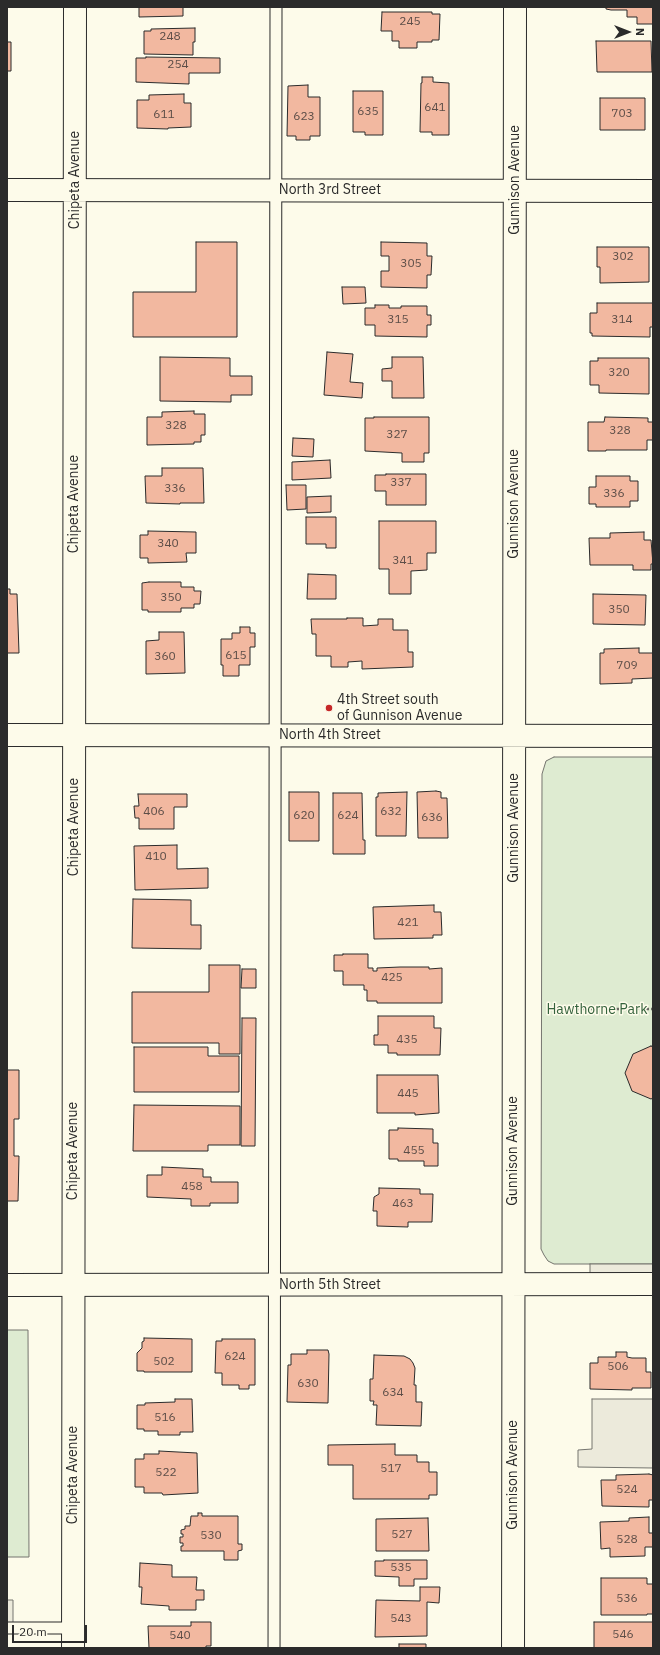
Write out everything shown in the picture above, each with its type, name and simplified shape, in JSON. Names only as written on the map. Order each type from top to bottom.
[{"type":"street","name":"Chipeta Avenue","points":[[73,1638],[75,7]]},
{"type":"street","name":"Gunnison Avenue","points":[[513,1648],[515,7]]},
{"type":"street","name":"North 3rd Street","points":[[7,190],[653,191]]},
{"type":"street","name":"North 4th Street","points":[[7,735],[653,736]]},
{"type":"street","name":"North 5th Street","points":[[7,1285],[653,1284]]},
{"type":"lane","points":[[274,1648],[276,7]]},
{"type":"lane","points":[[7,1628],[73,1638]]},
{"type":"path","points":[[566,1009],[653,1009]]},
{"type":"green space","name":"Hawthorne Park","points":[[554,757],[653,757],[653,1264],[554,1264],[548,1261],[541,1249],[542,774],[546,761]]},
{"type":"green space","points":[[7,1330],[28,1330],[29,1557],[7,1557]]},
{"type":"shaded area","points":[[590,1264],[653,1264],[653,1273],[590,1273]]},
{"type":"shaded area","points":[[592,1399],[653,1399],[653,1468],[578,1467],[578,1450],[592,1449]]},
{"type":"shaded area","points":[[7,1600],[13,1600],[13,1623],[7,1623]]},
{"type":"building","points":[[139,7],[183,7],[183,16],[139,17]]},
{"type":"building","points":[[606,7],[653,7],[653,24],[637,24],[637,17],[627,17],[627,10],[611,10],[606,9]]},
{"type":"building","points":[[382,12],[432,12],[432,14],[440,14],[439,40],[432,40],[432,42],[417,42],[417,48],[399,48],[399,41],[392,41],[392,31],[381,31]]},
{"type":"building","points":[[195,28],[193,55],[144,54],[144,31],[151,31],[151,29]]},
{"type":"building","points":[[596,41],[651,41],[652,72],[597,72]]},
{"type":"building","points":[[7,42],[11,42],[11,71],[7,71]]},
{"type":"building","points":[[136,58],[220,58],[220,73],[189,73],[189,84],[136,82]]},
{"type":"building","points":[[422,77],[433,77],[433,82],[449,83],[449,135],[432,135],[432,132],[420,132]]},
{"type":"building","points":[[308,85],[308,97],[320,97],[320,136],[310,136],[310,140],[296,140],[296,136],[287,136],[288,86]]},
{"type":"building","points":[[353,91],[383,91],[383,135],[365,135],[365,132],[353,132]]},
{"type":"building","points":[[184,94],[184,103],[191,103],[191,127],[168,129],[137,128],[137,100],[149,100],[149,95]]},
{"type":"building","points":[[600,98],[645,98],[645,130],[600,130]]},
{"type":"building","points":[[196,242],[237,242],[237,337],[133,337],[133,292],[196,292]]},
{"type":"building","points":[[381,242],[427,243],[427,256],[432,256],[431,275],[427,275],[427,288],[381,287],[381,271],[389,271],[389,256],[381,256]]},
{"type":"building","points":[[597,247],[649,247],[649,282],[600,283],[600,267],[597,267]]},
{"type":"building","points":[[342,287],[365,287],[366,303],[343,304]]},
{"type":"building","points":[[597,303],[653,303],[653,327],[650,327],[650,337],[592,336],[592,333],[590,333],[590,313],[597,313]]},
{"type":"building","points":[[375,305],[389,305],[389,308],[401,308],[401,306],[427,306],[427,315],[431,315],[431,325],[427,325],[427,337],[375,336],[375,325],[365,325],[365,308],[375,308]]},
{"type":"building","points":[[327,352],[353,354],[350,382],[363,383],[362,398],[324,395]]},
{"type":"building","points":[[160,357],[230,358],[230,376],[252,376],[252,395],[231,395],[231,402],[160,401]]},
{"type":"building","points":[[392,357],[423,357],[424,398],[392,398],[392,381],[382,381],[382,369],[392,368]]},
{"type":"building","points":[[598,358],[649,358],[649,394],[599,393],[599,385],[590,385],[590,361],[598,361]]},
{"type":"building","points":[[194,411],[194,414],[205,414],[205,435],[201,435],[201,442],[194,442],[194,444],[147,445],[147,417],[162,417],[162,412]]},
{"type":"building","points":[[429,417],[429,453],[424,453],[424,462],[402,462],[402,453],[365,451],[365,418]]},
{"type":"building","points":[[605,417],[648,418],[648,422],[653,422],[653,440],[647,440],[647,450],[588,451],[588,422],[604,422]]},
{"type":"building","points":[[293,438],[314,439],[313,457],[292,456]]},
{"type":"building","points":[[330,460],[331,478],[292,480],[292,462]]},
{"type":"building","points":[[162,468],[203,468],[204,503],[146,503],[145,476],[162,476]]},
{"type":"building","points":[[426,474],[426,505],[386,505],[386,491],[375,491],[375,475]]},
{"type":"building","points":[[596,476],[630,476],[630,481],[638,481],[638,501],[630,501],[630,507],[596,507],[596,504],[589,504],[589,487],[596,487]]},
{"type":"building","points":[[286,485],[306,485],[306,509],[287,510]]},
{"type":"building","points":[[331,496],[331,512],[307,513],[307,497]]},
{"type":"building","points":[[306,517],[336,517],[336,548],[326,548],[326,544],[306,544]]},
{"type":"building","points":[[379,521],[436,521],[436,553],[427,553],[427,570],[411,571],[411,594],[389,594],[389,569],[379,569]]},
{"type":"building","points":[[148,531],[196,532],[196,553],[186,553],[187,562],[148,563],[148,558],[140,558],[140,535],[148,535]]},
{"type":"building","points":[[644,532],[644,540],[651,540],[653,564],[651,564],[651,570],[633,570],[633,565],[590,565],[589,538],[610,538],[610,533]]},
{"type":"building","points":[[308,574],[336,575],[336,599],[307,599]]},
{"type":"building","points":[[181,582],[181,587],[194,587],[194,591],[201,591],[200,604],[194,604],[194,608],[181,608],[181,612],[148,612],[148,610],[142,610],[142,583]]},
{"type":"building","points":[[7,589],[10,589],[10,594],[17,594],[19,653],[7,653]]},
{"type":"building","points":[[593,594],[646,595],[645,625],[593,624]]},
{"type":"building","points":[[363,618],[363,626],[378,625],[378,619],[393,619],[393,630],[408,630],[408,652],[413,652],[413,667],[362,669],[362,661],[348,662],[348,667],[331,667],[331,656],[316,656],[316,634],[312,634],[311,619]]},
{"type":"building","points":[[240,627],[250,627],[250,633],[255,633],[255,647],[250,647],[250,665],[239,665],[239,676],[223,676],[223,665],[221,665],[221,639],[232,639],[232,633],[240,633]]},
{"type":"building","points":[[159,632],[184,632],[185,673],[146,674],[146,641],[159,640]]},
{"type":"building","points":[[639,648],[639,653],[653,653],[653,678],[632,679],[632,683],[600,684],[600,653],[604,653],[604,649]]},
{"type":"building","points":[[289,792],[319,792],[319,841],[289,841]]},
{"type":"building","points":[[407,792],[406,836],[376,836],[376,797],[378,797],[378,793]]},
{"type":"building","points":[[417,792],[441,792],[441,798],[447,798],[448,838],[418,838]]},
{"type":"building","points":[[333,793],[362,793],[363,840],[365,840],[365,854],[333,854]]},
{"type":"building","points":[[138,794],[187,794],[187,807],[174,807],[174,829],[139,829],[139,818],[135,818],[134,806],[139,806]]},
{"type":"building","points":[[177,845],[177,869],[208,868],[208,888],[135,890],[134,846]]},
{"type":"building","points":[[133,899],[191,900],[191,925],[201,925],[201,949],[132,948]]},
{"type":"building","points":[[434,905],[434,912],[441,912],[442,935],[433,935],[433,938],[374,939],[373,907]]},
{"type":"building","points":[[368,954],[368,968],[373,968],[373,971],[377,971],[377,968],[400,967],[429,967],[429,969],[442,968],[442,1003],[377,1003],[377,1001],[367,1001],[367,990],[364,990],[364,985],[343,985],[343,971],[334,971],[334,955]]},
{"type":"building","points":[[209,965],[240,965],[240,1054],[219,1054],[219,1043],[132,1043],[132,992],[209,992]]},
{"type":"building","points":[[242,969],[256,969],[256,988],[241,988]]},
{"type":"building","points":[[378,1016],[434,1016],[434,1028],[441,1028],[440,1055],[397,1055],[397,1053],[388,1053],[388,1045],[374,1045],[374,1035],[378,1035]]},
{"type":"building","points":[[242,1018],[256,1018],[255,1146],[241,1146]]},
{"type":"building","points":[[651,1046],[653,1047],[653,1098],[651,1099],[632,1091],[625,1073],[633,1054]]},
{"type":"building","points":[[134,1047],[208,1047],[208,1056],[239,1056],[239,1092],[134,1092]]},
{"type":"building","points":[[7,1070],[19,1070],[19,1119],[14,1119],[14,1156],[19,1156],[18,1201],[7,1201]]},
{"type":"building","points":[[377,1075],[438,1075],[439,1113],[415,1115],[415,1113],[377,1113]]},
{"type":"building","points":[[134,1105],[240,1106],[240,1145],[208,1145],[208,1151],[133,1151]]},
{"type":"building","points":[[398,1128],[433,1129],[433,1143],[438,1143],[438,1166],[424,1166],[424,1161],[398,1161],[398,1159],[389,1159],[389,1130],[398,1130]]},
{"type":"building","points":[[162,1167],[203,1169],[203,1177],[211,1177],[211,1182],[238,1182],[238,1203],[210,1203],[210,1206],[191,1206],[191,1199],[147,1197],[147,1175],[162,1175]]},
{"type":"building","points":[[379,1188],[420,1189],[420,1194],[433,1194],[432,1222],[408,1222],[408,1227],[377,1226],[377,1211],[373,1211],[374,1197],[379,1194]]},
{"type":"building","points":[[144,1338],[192,1339],[192,1372],[137,1371],[137,1353],[142,1348]]},
{"type":"building","points":[[222,1339],[255,1339],[255,1385],[249,1385],[249,1389],[239,1389],[239,1385],[222,1385],[222,1373],[215,1373],[216,1341],[222,1341]]},
{"type":"building","points":[[307,1350],[328,1350],[328,1403],[287,1402],[288,1365],[291,1365],[291,1354],[307,1354]]},
{"type":"building","points":[[616,1352],[627,1352],[627,1357],[632,1358],[646,1358],[646,1372],[651,1372],[651,1388],[632,1388],[632,1390],[590,1389],[590,1363],[598,1363],[598,1357],[616,1357]]},
{"type":"building","points":[[374,1355],[404,1356],[410,1359],[413,1363],[415,1368],[414,1385],[416,1385],[416,1402],[422,1402],[421,1426],[376,1425],[377,1405],[373,1405],[374,1401],[370,1401],[370,1379],[373,1379]]},
{"type":"building","points":[[175,1399],[192,1399],[193,1432],[180,1432],[180,1435],[158,1435],[158,1431],[144,1431],[144,1429],[137,1429],[137,1405],[145,1405],[145,1403],[175,1402]]},
{"type":"building","points":[[395,1444],[395,1455],[417,1455],[417,1462],[429,1462],[429,1472],[437,1472],[437,1495],[429,1495],[429,1499],[353,1499],[353,1465],[328,1465],[328,1445]]},
{"type":"building","points":[[159,1451],[197,1453],[198,1493],[163,1495],[162,1493],[144,1493],[144,1487],[135,1487],[135,1459],[144,1459],[144,1454],[159,1454]]},
{"type":"building","points":[[616,1475],[653,1475],[653,1500],[649,1500],[649,1507],[602,1506],[601,1480],[616,1480]]},
{"type":"building","points":[[198,1513],[202,1513],[202,1516],[238,1516],[238,1544],[242,1544],[242,1550],[238,1551],[238,1560],[224,1560],[224,1551],[181,1551],[181,1546],[183,1546],[183,1543],[180,1543],[180,1537],[183,1537],[183,1534],[181,1534],[181,1530],[185,1529],[185,1526],[190,1526],[191,1516],[198,1516]]},
{"type":"building","points":[[649,1517],[649,1533],[653,1533],[653,1547],[645,1547],[645,1556],[610,1557],[610,1548],[601,1549],[600,1522],[629,1521],[629,1518]]},
{"type":"building","points":[[428,1518],[429,1551],[376,1551],[376,1519]]},
{"type":"building","points":[[427,1560],[427,1579],[414,1579],[414,1586],[399,1586],[399,1577],[375,1576],[375,1561]]},
{"type":"building","points":[[140,1563],[172,1565],[172,1577],[197,1577],[196,1590],[204,1590],[204,1600],[196,1600],[196,1610],[169,1610],[169,1606],[141,1604],[142,1587],[139,1587]]},
{"type":"building","points":[[601,1578],[647,1578],[647,1584],[653,1584],[653,1614],[601,1615]]},
{"type":"building","points":[[420,1587],[440,1587],[439,1603],[427,1602],[427,1636],[375,1637],[376,1600],[420,1601]]},
{"type":"building","points":[[191,1622],[211,1622],[211,1646],[206,1646],[206,1648],[149,1648],[148,1626],[191,1626]]},
{"type":"building","points":[[594,1622],[653,1622],[653,1648],[594,1648]]},
{"type":"building","points":[[399,1644],[426,1644],[426,1648],[399,1648]]},
{"type":"place","name":"4th Street south of Gunnison Avenue","points":[[329,708]]}]
